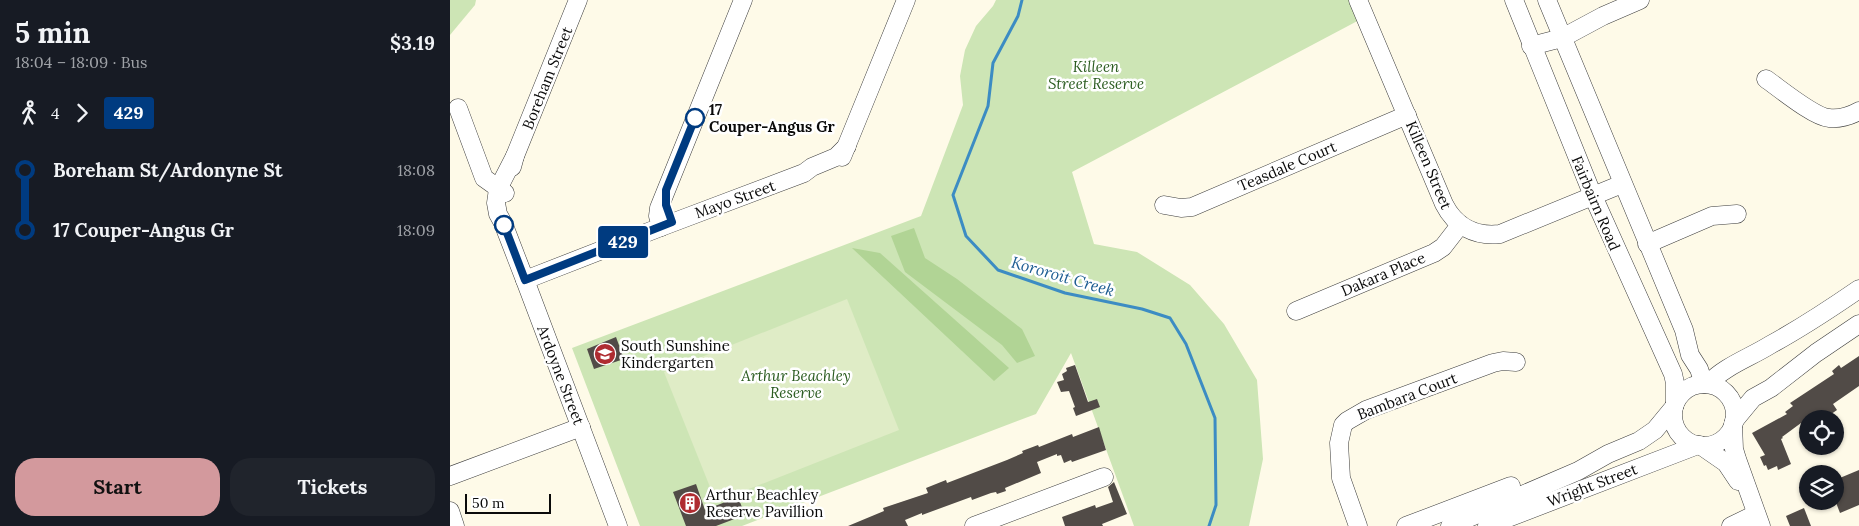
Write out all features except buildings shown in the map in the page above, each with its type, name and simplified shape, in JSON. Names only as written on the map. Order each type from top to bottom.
[{"type":"street","name":"Boreham Street","points":[[504,185],[578,0]]},
{"type":"street","points":[[666,225],[659,208],[743,0]]},
{"type":"street","name":"Mayo Street","points":[[525,280],[804,173],[812,167],[836,157],[847,146],[906,0]]},
{"type":"street","name":"Killeen Street","points":[[1358,0],[1444,204],[1451,216],[1460,225],[1479,234],[1500,234],[1622,184]]},
{"type":"street","name":"Fairbairn Road","points":[[1514,0],[1593,196],[1673,374],[1675,383],[1674,406]]},
{"type":"street","name":"Fairbairn Road","points":[[1546,0],[1646,244],[1684,330],[1690,355],[1706,384]]},
{"type":"street","points":[[1531,46],[1640,0]]},
{"type":"street","points":[[1766,79],[1810,109],[1827,118],[1838,118],[1859,111]]},
{"type":"street","points":[[458,108],[479,162],[504,185]]},
{"type":"street","name":"Teasdale Court","points":[[1164,205],[1181,208],[1192,207],[1407,115]]},
{"type":"street","name":"Ardoyne Street","points":[[504,185],[503,223],[618,526]]},
{"type":"street","points":[[1646,244],[1712,216],[1736,214]]},
{"type":"street","name":"Dakara Place","points":[[1296,311],[1434,253],[1442,247],[1460,225]]},
{"type":"street","points":[[1706,384],[1726,368],[1745,360],[1786,336],[1859,289]]},
{"type":"street","points":[[1699,445],[1710,445],[1720,441],[1728,434],[1752,399],[1771,388],[1859,324]]},
{"type":"street","name":"Bambara Court","points":[[1358,526],[1341,478],[1339,443],[1343,425],[1366,410],[1493,363],[1503,361],[1516,362]]},
{"type":"street","points":[[1706,384],[1720,388],[1729,396],[1734,408],[1734,449],[1754,518],[1726,463],[1699,445],[1685,439],[1676,429],[1673,416],[1674,406],[1684,391],[1692,386],[1706,384]]},
{"type":"street","name":"Wright Street","points":[[1450,526],[1578,471],[1608,454],[1649,435],[1661,424],[1674,406]]},
{"type":"street","points":[[450,476],[580,427]]},
{"type":"street","name":"Wright Street","points":[[1487,526],[1699,445]]},
{"type":"street","name":"Wright Street","points":[[1406,526],[1578,460],[1592,463]]},
{"type":"street","points":[[974,526],[1104,477]]},
{"type":"street","points":[[450,511],[455,526]]},
{"type":"street","points":[[1731,526],[1754,518]]},
{"type":"green space","points":[[450,0],[476,0],[475,5],[450,35]]},
{"type":"green space","points":[[996,0],[1356,0],[1365,17],[1072,172],[1094,244],[1137,252],[1190,285],[1224,324],[1257,380],[1263,459],[1249,526],[1134,526],[1071,353],[1036,414],[742,526],[640,526],[572,348],[921,216],[963,105],[960,76],[965,50],[976,26]]},
{"type":"green space","points":[[914,228],[925,258],[957,279],[1022,329],[1035,356],[1017,363],[1002,345],[905,272],[891,236]]},
{"type":"green space","points":[[852,248],[880,253],[1009,368],[994,381]]},
{"type":"green space","name":"Arthur Beachley Reserve","points":[[847,299],[899,430],[716,502],[664,372]]},
{"type":"waterway","name":"Kororoit Creek","points":[[1022,0],[1018,16],[993,63],[988,106],[953,195],[966,236],[998,270],[1065,293],[1142,309],[1170,318],[1186,344],[1215,418],[1216,505],[1209,526]]},
{"type":"bus line","name":"429","points":[[504,225],[525,280],[672,222],[666,205],[666,190],[695,118]]},
{"type":"place","name":"17 Couper-Angus Gr","points":[[695,118]]},
{"type":"place","name":"South Sunshine Kindergarten","points":[[605,354]]},
{"type":"place","name":"Arthur Beachley Reserve Pavillion","points":[[690,503]]},
{"type":"park label","name":"Killeen Street Reserve","points":[[1096,74]]}]
